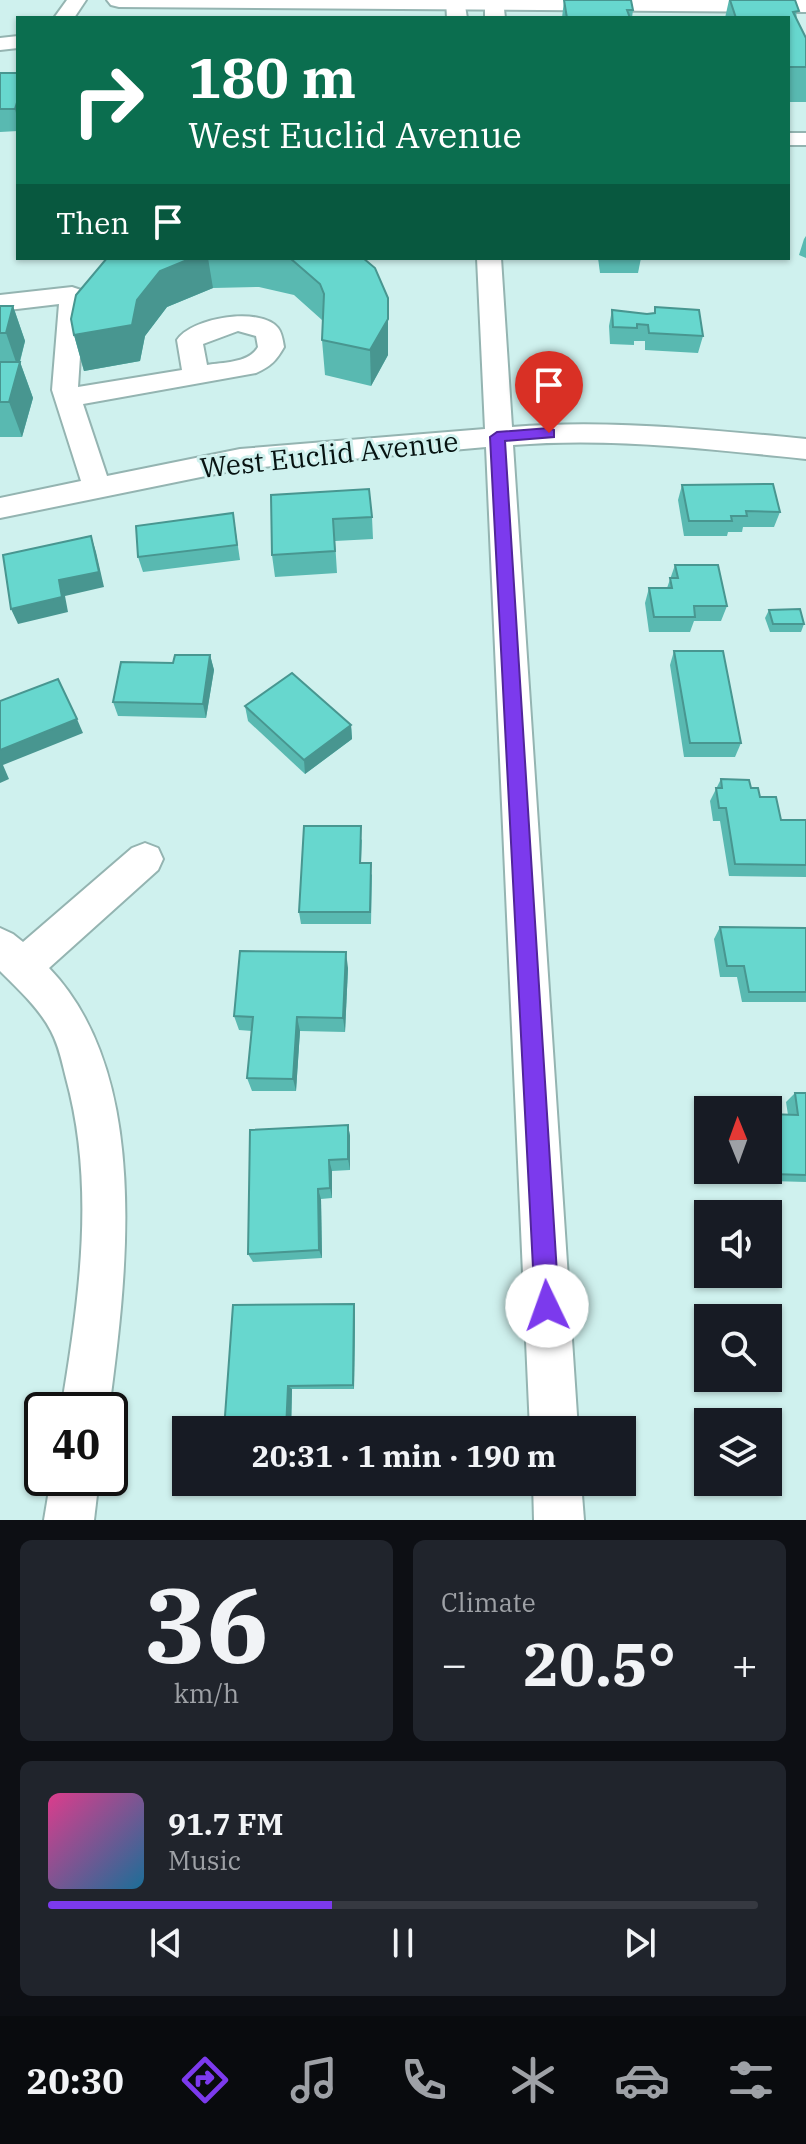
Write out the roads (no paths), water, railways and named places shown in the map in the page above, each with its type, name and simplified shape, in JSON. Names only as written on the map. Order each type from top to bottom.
[{"type":"main road","points":[[119,0],[456,7],[710,3],[806,5]]},
{"type":"street","points":[[489,260],[553,1416]]},
{"type":"street","points":[[0,303],[72,295],[65,390],[97,488]]},
{"type":"street","points":[[67,398],[196,375]]},
{"type":"street","name":"West Euclid Avenue","points":[[0,508],[240,459],[549,433],[682,437],[806,449]]},
{"type":"street","points":[[88,1392],[98,1325],[102,1264],[100,1135],[89,1081],[62,1013],[11,956],[145,859]]},
{"type":"street","points":[[69,1520],[72,1496]]},
{"type":"street","points":[[558,1496],[559,1520]]}]
